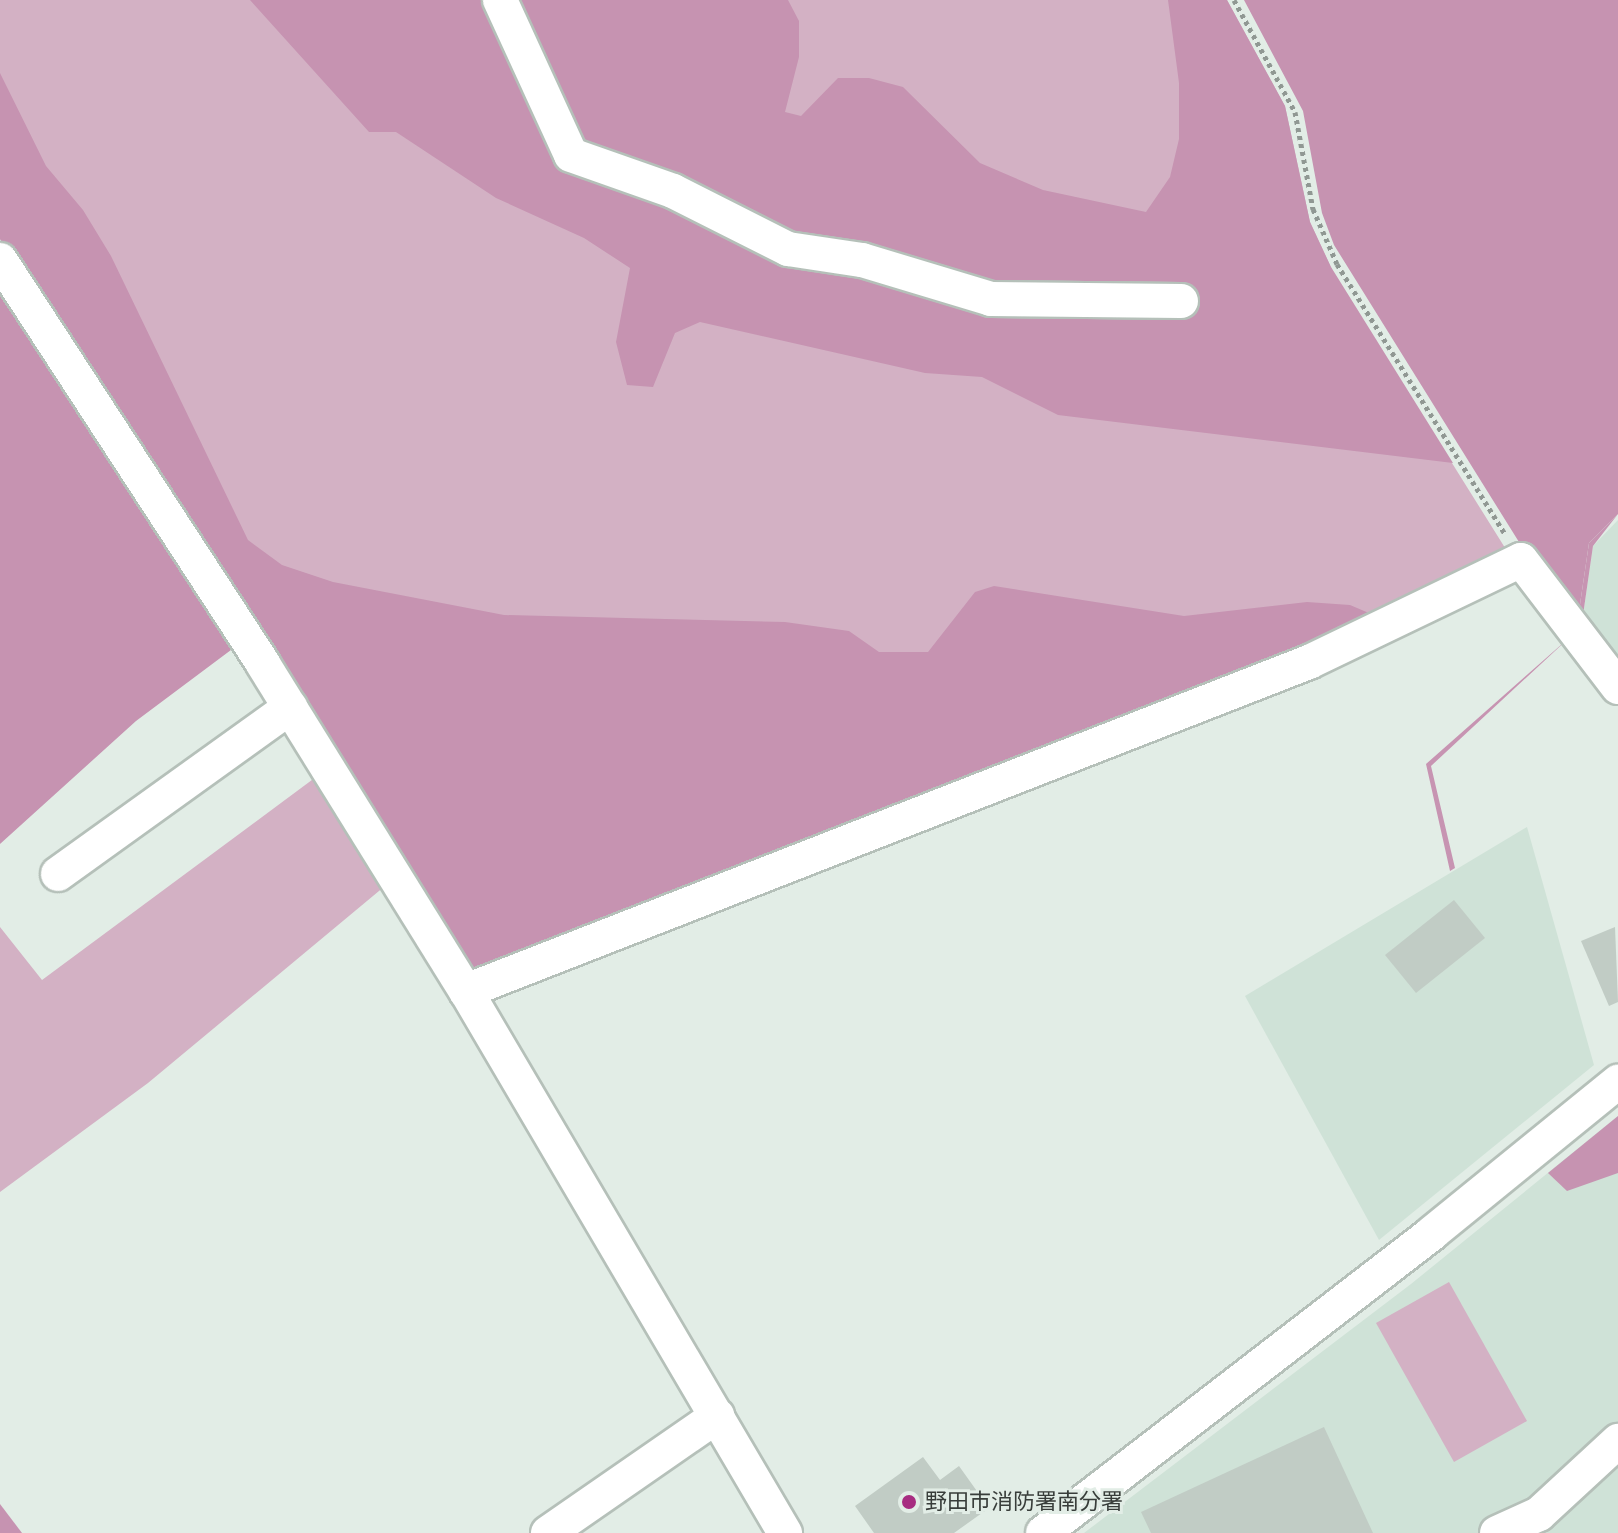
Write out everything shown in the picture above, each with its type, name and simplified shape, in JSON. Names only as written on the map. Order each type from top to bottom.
[{"type":"street","points":[[500,0],[571,155],[673,191],[788,249],[862,260],[991,299],[1181,301]]},
{"type":"street","points":[[0,260],[290,707],[466,991],[785,1533]]},
{"type":"street","points":[[466,991],[1309,662],[1521,560],[1618,687]]},
{"type":"street","points":[[58,874],[290,707]]},
{"type":"street","points":[[1043,1533],[1420,1242],[1618,1082]]},
{"type":"street","points":[[548,1533],[717,1416]]},
{"type":"street","points":[[1497,1533],[1539,1514],[1618,1441]]},
{"type":"path","points":[[1234,0],[1295,112],[1313,209],[1337,264],[1521,560]]},
{"type":"shaded area","points":[[0,0],[1227,0],[1285,106],[1310,222],[1335,276],[1507,551],[1102,736],[244,619],[0,239]]},
{"type":"shaded area","points":[[250,0],[788,0],[799,21],[799,57],[785,112],[801,116],[838,78],[869,78],[903,87],[980,163],[1043,190],[1146,212],[1170,177],[1179,139],[1179,83],[1168,0],[1227,0],[1285,106],[1310,222],[1331,267],[1453,463],[1058,415],[982,377],[925,373],[700,322],[675,333],[653,387],[627,385],[616,342],[630,268],[584,238],[496,198],[396,132],[369,132]]},
{"type":"shaded area","points":[[1244,0],[1618,0],[1618,514],[1589,543],[1578,618],[1532,563],[1334,245],[1322,213],[1303,111]]},
{"type":"shaded area","points":[[0,73],[46,166],[83,210],[111,256],[248,540],[282,565],[333,582],[504,615],[785,622],[849,631],[879,652],[928,652],[975,592],[994,586],[1184,616],[1307,602],[1350,605],[1383,619],[467,975],[0,239]]},
{"type":"shaded area","points":[[0,273],[239,644],[136,721],[0,844]]},
{"type":"shaded area","points":[[1618,514],[1593,546],[1582,622],[1578,618],[1589,543]]},
{"type":"shaded area","points":[[1618,520],[1618,666],[1582,622],[1593,546]]},
{"type":"shaded area","points":[[1570,637],[1431,766],[1455,868],[1450,871],[1426,764]]},
{"type":"shaded area","points":[[324,771],[391,881],[148,1083],[0,1192],[0,927],[42,980]]},
{"type":"shaded area","points":[[1527,827],[1594,1065],[1379,1240],[1245,996]]},
{"type":"shaded area","points":[[1618,1116],[1618,1533],[1084,1533],[1411,1284]]},
{"type":"shaded area","points":[[1618,1116],[1618,1173],[1567,1191],[1548,1173]]},
{"type":"shaded area","points":[[1449,1282],[1527,1421],[1454,1462],[1376,1323]]},
{"type":"shaded area","points":[[0,1504],[22,1533],[0,1533]]},
{"type":"building","points":[[1454,900],[1485,938],[1416,993],[1385,955]]},
{"type":"building","points":[[1615,927],[1618,1002],[1609,1006],[1581,941]]},
{"type":"building","points":[[1324,1427],[1373,1533],[1151,1533],[1141,1512]]},
{"type":"building","points":[[923,1457],[940,1480],[959,1466],[989,1508],[954,1533],[874,1533],[855,1506]]},
{"type":"place","name":"野田市消防署南分署","points":[[909,1502]]}]
